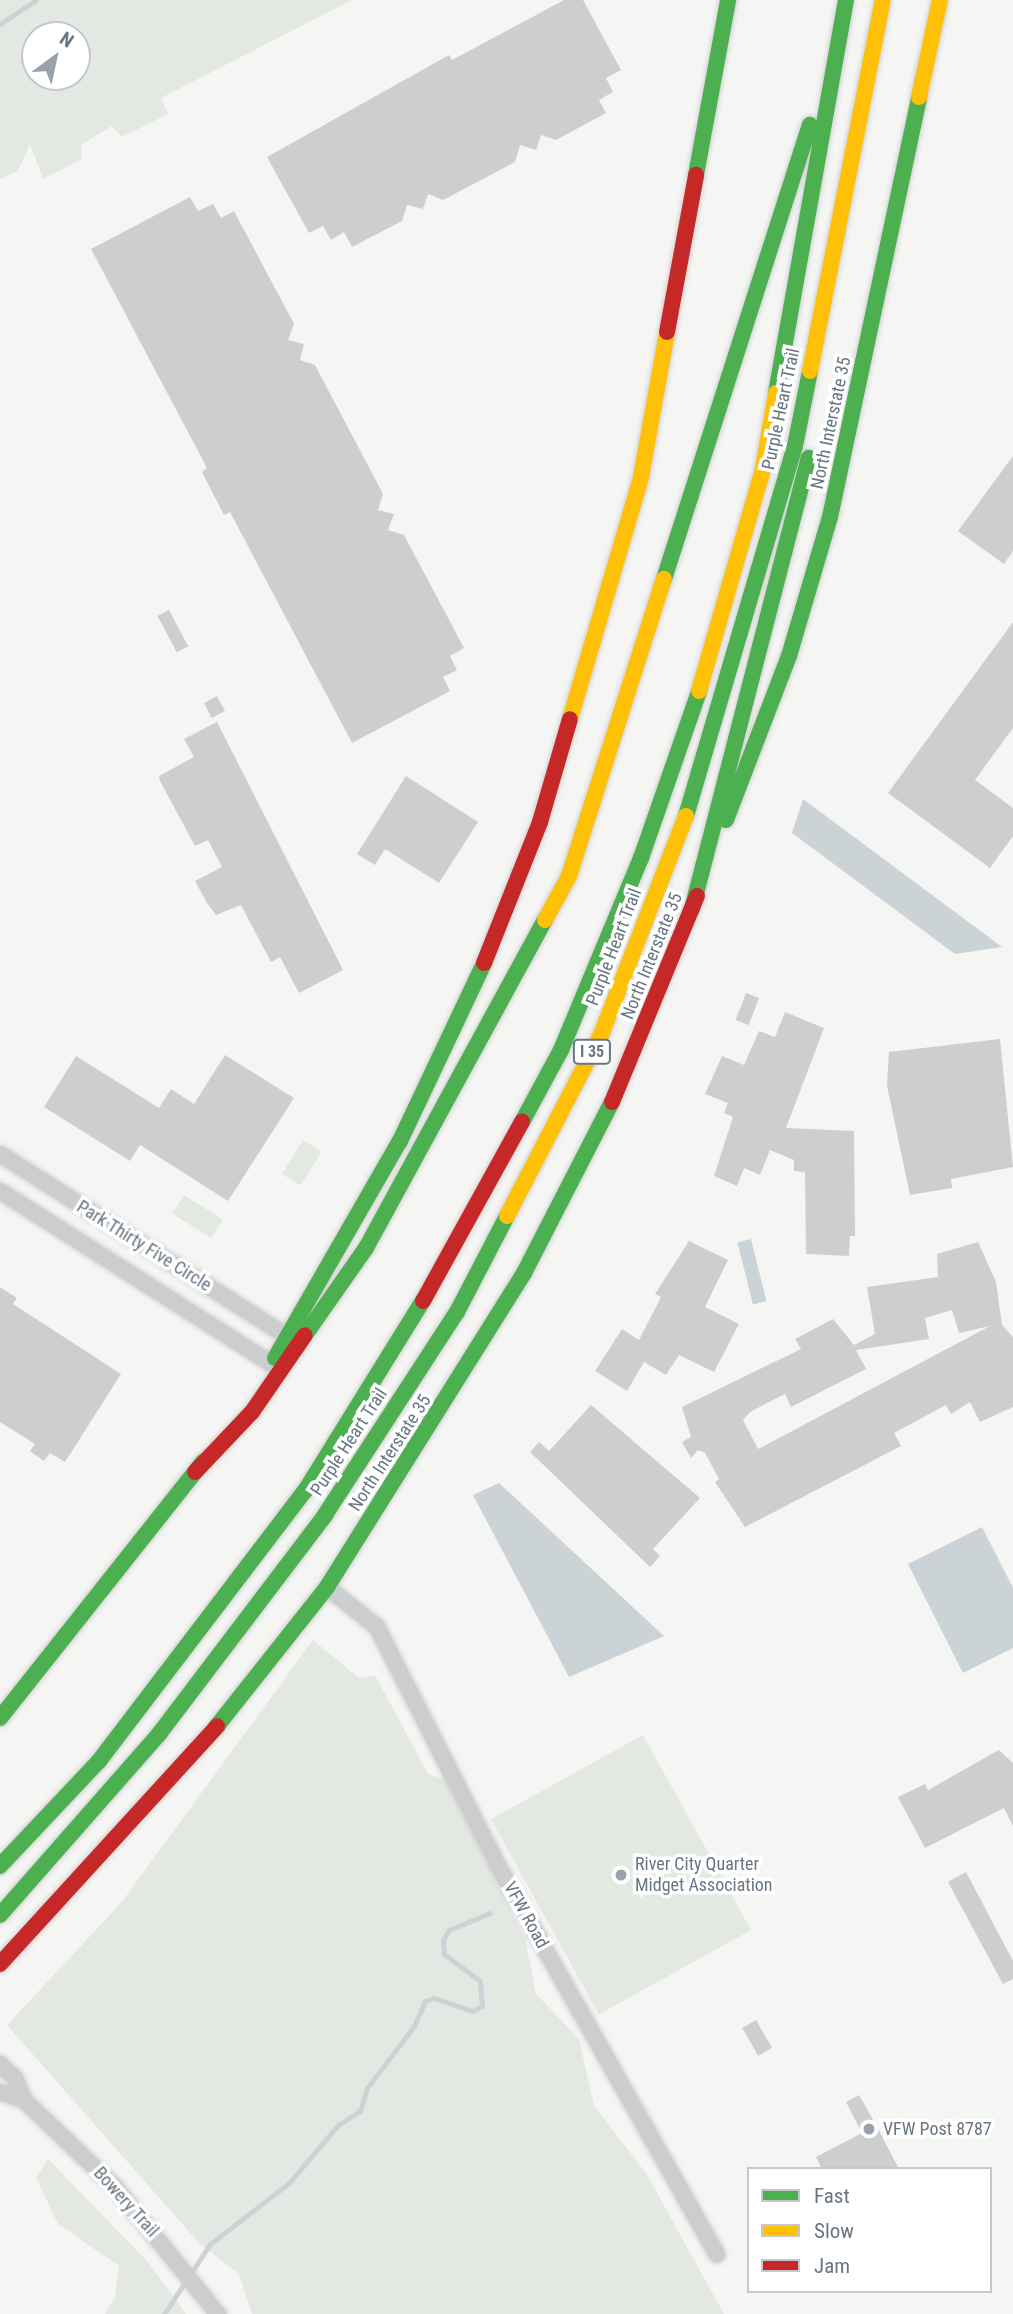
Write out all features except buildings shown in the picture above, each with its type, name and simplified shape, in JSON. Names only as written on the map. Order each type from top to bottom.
[{"type":"main road","points":[[0,1718],[195,1472],[272,1364],[400,1141],[480,972],[540,822],[640,477],[728,0]]},
{"type":"main road","name":"Purple Heart Trail","points":[[0,1866],[99,1761],[305,1492],[428,1293],[561,1050],[641,858],[724,615],[763,469],[846,0]]},
{"type":"main road","name":"Purple Heart Trail","points":[[0,1915],[159,1734],[325,1515],[457,1312],[601,1035],[703,771],[795,446],[883,0]]},
{"type":"main road","name":"North Interstate 35","points":[[0,1964],[183,1769],[327,1587],[524,1273],[617,1092],[692,909],[789,656],[830,517],[940,0]]},
{"type":"main road","points":[[195,1472],[252,1412],[366,1248],[569,876],[843,22]]},
{"type":"main road","points":[[692,909],[822,400],[852,246],[875,43]]},
{"type":"street","name":"Park Thirty Five Circle","points":[[0,1154],[288,1337]]},
{"type":"street","name":"Park Thirty Five Circle","points":[[0,1191],[272,1364]]},
{"type":"street","name":"VFW Road","points":[[327,1587],[377,1627],[497,1864],[717,2254]]},
{"type":"street","name":"Bowery Trail","points":[[0,2064],[15,2078],[24,2100],[164,2245],[218,2314]]},
{"type":"street","name":"Bowery Trail","points":[[0,2092],[24,2100]]},
{"type":"shaded area","points":[[0,0],[352,0],[161,98],[168,114],[122,137],[112,126],[81,145],[82,159],[43,179],[30,144],[18,171],[0,179]]},
{"type":"shaded area","points":[[803,799],[1002,947],[955,954],[792,833]]},
{"type":"shaded area","points":[[303,1140],[322,1152],[300,1186],[282,1174]]},
{"type":"shaded area","points":[[184,1195],[223,1219],[211,1238],[172,1214]]},
{"type":"shaded area","points":[[751,1239],[766,1301],[753,1304],[737,1242]]},
{"type":"shaded area","points":[[499,1483],[664,1636],[569,1677],[473,1495]]},
{"type":"shaded area","points":[[982,1527],[1013,1588],[1013,1648],[963,1673],[908,1564]]},
{"type":"shaded area","points":[[313,1640],[359,1678],[375,1675],[428,1774],[444,1779],[525,1938],[536,1994],[579,2039],[594,2106],[646,2173],[724,2314],[252,2314],[239,2274],[199,2243],[7,2025],[121,1903]]},
{"type":"shaded area","name":"River City Quarter Midget Association","points":[[643,1735],[751,1930],[599,2014],[491,1819]]},
{"type":"shaded area","points":[[48,2159],[147,2261],[186,2314],[105,2314],[115,2297],[119,2266],[58,2224],[36,2178]]},
{"type":"waterway","points":[[0,24],[36,0]]},
{"type":"waterway","points":[[164,2314],[210,2244],[289,2183],[338,2125],[360,2111],[367,2088],[414,2026],[425,2001],[434,1998],[472,2011],[482,2006],[480,1981],[444,1954],[443,1940],[449,1930],[490,1913]]},
{"type":"traffic: fast","points":[[696,175],[728,0]]},
{"type":"traffic: fast","points":[[776,393],[846,0]]},
{"type":"traffic: fast","points":[[726,820],[789,656],[830,517],[919,97]]},
{"type":"traffic: fast","points":[[664,579],[810,125]]},
{"type":"traffic: fast","points":[[686,816],[795,446],[810,371]]},
{"type":"traffic: fast","points":[[692,909],[809,458]]},
{"type":"traffic: fast","points":[[522,1122],[561,1050],[641,858],[699,691]]},
{"type":"traffic: fast","points":[[305,1335],[366,1248],[545,920]]},
{"type":"traffic: fast","points":[[275,1358],[400,1141],[484,963]]},
{"type":"traffic: fast","points":[[217,1726],[327,1587],[524,1273],[612,1102]]},
{"type":"traffic: fast","points":[[0,1915],[159,1734],[325,1515],[457,1312],[507,1216]]},
{"type":"traffic: fast","points":[[0,1866],[99,1761],[305,1491],[423,1301]]},
{"type":"traffic: fast","points":[[0,1718],[203,1462]]},
{"type":"traffic: slow","points":[[810,371],[883,0]]},
{"type":"traffic: slow","points":[[919,97],[940,0]]},
{"type":"traffic: slow","points":[[570,719],[641,477],[667,332]]},
{"type":"traffic: slow","points":[[699,691],[763,469],[776,393]]},
{"type":"traffic: slow","points":[[545,920],[569,876],[664,579]]},
{"type":"traffic: slow","points":[[507,1216],[601,1035],[686,816]]},
{"type":"traffic: jam","points":[[667,332],[696,175]]},
{"type":"traffic: jam","points":[[484,963],[540,822],[570,719]]},
{"type":"traffic: jam","points":[[612,1102],[697,896]]},
{"type":"traffic: jam","points":[[423,1301],[522,1122]]},
{"type":"traffic: jam","points":[[195,1472],[252,1412],[305,1335]]},
{"type":"traffic: jam","points":[[0,1964],[217,1726]]},
{"type":"place","name":"River City Quarter Midget Association","points":[[621,1875]]},
{"type":"place","name":"VFW Post 8787","points":[[869,2129]]}]
